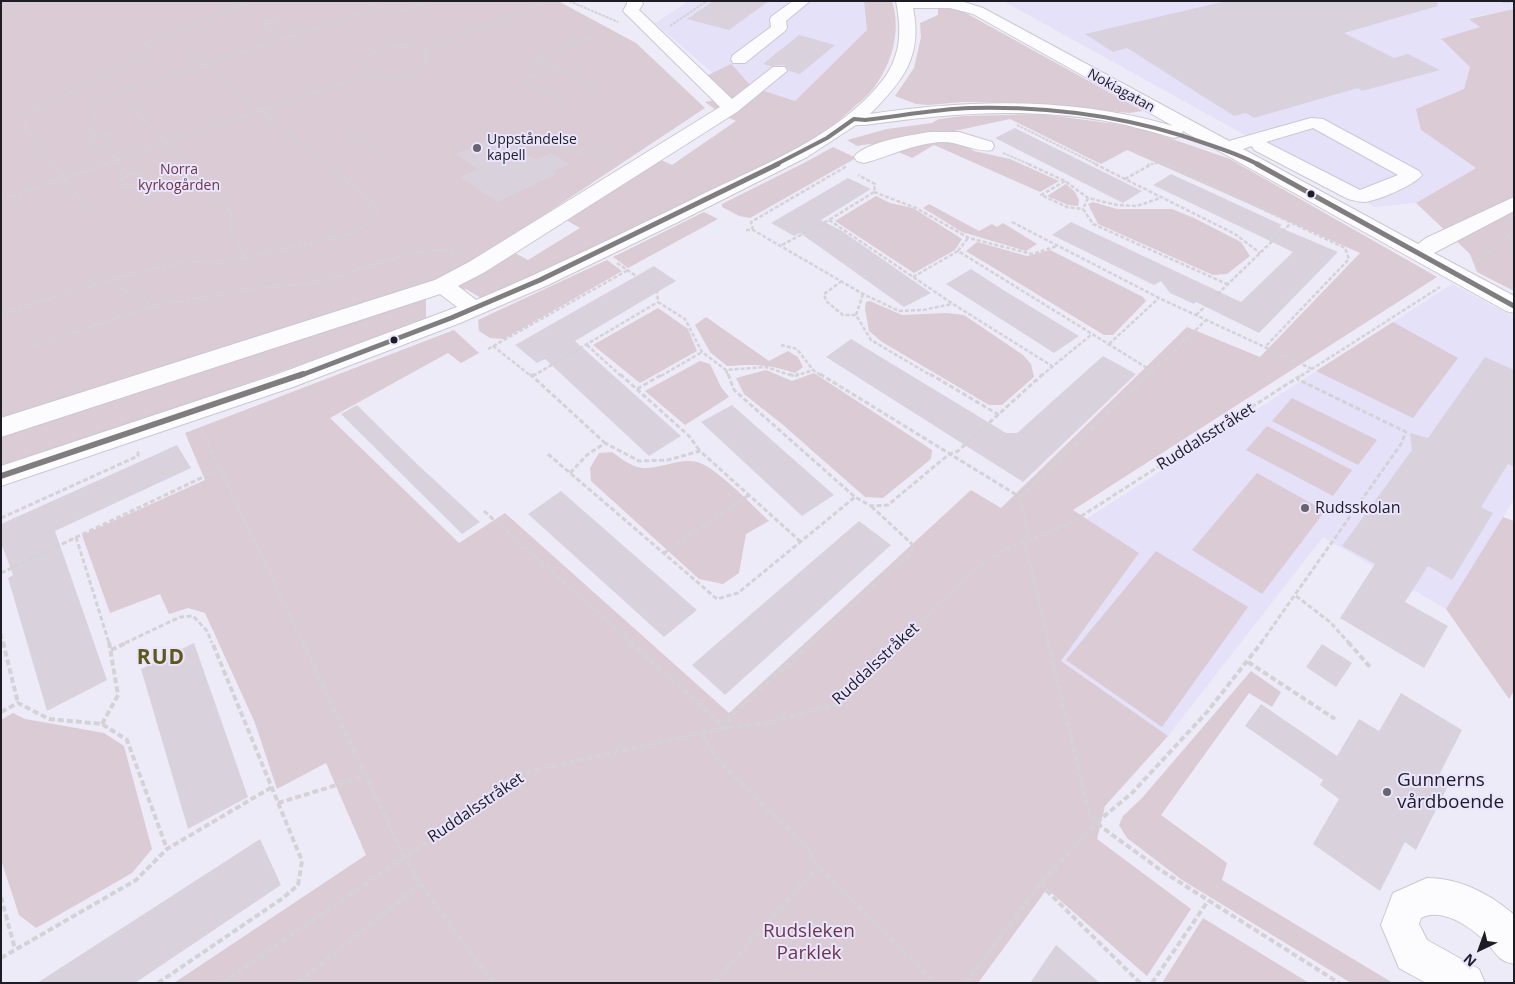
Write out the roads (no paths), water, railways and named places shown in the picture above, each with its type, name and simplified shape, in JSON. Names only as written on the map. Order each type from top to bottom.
[{"type":"street","points":[[634,1],[635,4],[631,10],[731,108]]},
{"type":"street","points":[[739,59],[778,28],[778,19],[803,1]]},
{"type":"street","points":[[994,1],[1011,10]]},
{"type":"street","points":[[1,476],[316,370],[473,309],[629,239],[800,153],[827,138],[854,119],[884,90],[893,78],[900,64],[908,38],[909,21],[904,2]]},
{"type":"street","name":"Nokiagatan","points":[[904,2],[964,3],[1242,150],[1419,254],[1462,273],[1514,306]]},
{"type":"street","points":[[1,428],[442,285],[477,267],[731,108],[779,71]]},
{"type":"street","points":[[854,119],[865,120],[970,108],[1029,108],[1087,113],[1119,118],[1242,150],[1355,195],[1363,196],[1409,178],[1412,175],[1317,123],[1311,123],[1242,150]]},
{"type":"street","points":[[1231,130],[1242,150]]},
{"type":"street","points":[[864,157],[887,148],[929,138],[951,137],[985,146]]},
{"type":"street","points":[[1419,254],[1434,243],[1514,203]]},
{"type":"street","points":[[442,285],[473,309]]},
{"type":"street","points":[[1465,983],[1414,954],[1400,925],[1406,906],[1425,897],[1446,897],[1470,906],[1506,934],[1514,945]]},
{"type":"place","name":"Uppståndelse kapell","points":[[477,148]]},
{"type":"place","name":"Rudsskolan","points":[[1305,508]]},
{"type":"place","name":"Gunnerns vårdboende","points":[[1387,792]]},
{"type":"district","name":"RUD","points":[[161,658]]},
{"type":"park label","name":"Norra kyrkogården","points":[[179,178]]},
{"type":"park label","name":"Rudsleken Parklek","points":[[809,943]]}]
